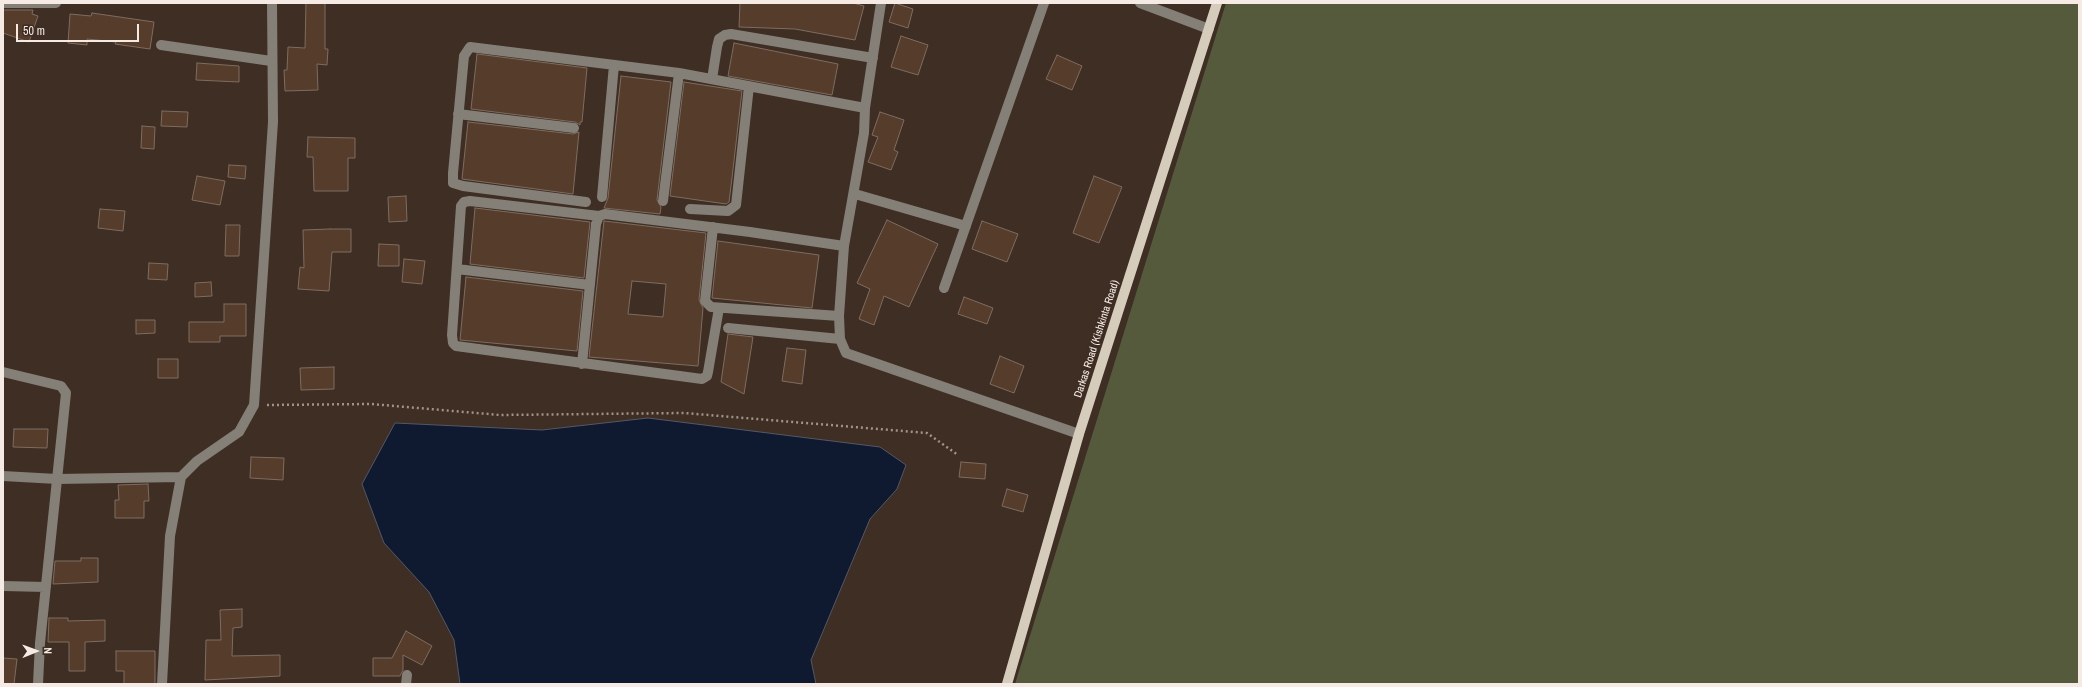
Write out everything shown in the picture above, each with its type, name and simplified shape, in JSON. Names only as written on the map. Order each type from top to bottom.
[{"type":"main road","name":"Darkas Road (Kishkinta Road)","points":[[1007,684],[1079,434],[1217,3]]},
{"type":"street","points":[[3,3],[56,3]]},
{"type":"street","points":[[162,684],[170,536],[181,477],[197,461],[239,432],[254,405],[273,122],[271,61],[272,3]]},
{"type":"street","points":[[880,3],[865,108],[864,133],[844,246],[839,316],[840,340],[846,354],[1079,434]]},
{"type":"street","points":[[944,288],[1044,3]]},
{"type":"street","points":[[1140,3],[1209,29]]},
{"type":"street","points":[[712,80],[717,47],[720,39],[725,34],[873,58]]},
{"type":"street","points":[[161,45],[271,61]]},
{"type":"street","points":[[586,202],[456,184],[452,180],[464,56],[470,47],[679,73],[865,108]]},
{"type":"street","points":[[602,197],[614,65]]},
{"type":"street","points":[[663,200],[679,73]]},
{"type":"street","points":[[690,209],[728,211],[736,205],[749,86]]},
{"type":"street","points":[[458,114],[574,128]]},
{"type":"street","points":[[854,194],[966,226]]},
{"type":"street","points":[[719,308],[708,372],[707,376],[702,379],[456,346],[453,343],[452,335],[461,206],[464,202],[470,201],[599,216],[605,214],[713,227],[844,246]]},
{"type":"street","points":[[582,364],[596,224],[599,216]]},
{"type":"street","points":[[713,227],[705,301],[711,307],[839,316]]},
{"type":"street","points":[[457,269],[590,285]]},
{"type":"street","points":[[728,328],[840,340]]},
{"type":"street","points":[[3,372],[61,386],[66,393],[46,587],[38,684]]},
{"type":"street","points":[[3,476],[57,479],[181,477]]},
{"type":"street","points":[[3,586],[46,587]]},
{"type":"path","points":[[254,405],[371,404],[500,415],[684,413],[927,433],[958,455]]},
{"type":"green space","points":[[1226,3],[2079,3],[2079,684],[1015,684]]},
{"type":"water","points":[[648,418],[880,447],[906,465],[897,489],[870,519],[811,660],[816,684],[460,684],[454,640],[429,592],[384,543],[362,484],[395,423],[542,430]]},
{"type":"building","points":[[306,3],[325,3],[325,49],[328,49],[327,65],[317,64],[318,90],[285,91],[284,70],[287,70],[288,47],[305,48]]},
{"type":"building","points":[[740,3],[853,3],[864,6],[855,40],[795,29],[739,27]]},
{"type":"building","points":[[895,3],[913,9],[908,28],[889,22]]},
{"type":"building","points":[[3,10],[33,10],[32,14],[38,16],[29,42],[3,33]]},
{"type":"building","points":[[92,13],[154,22],[150,49],[115,44],[116,42],[87,39],[87,45],[68,43],[70,14],[91,16]]},
{"type":"building","points":[[901,36],[928,45],[918,75],[891,67]]},
{"type":"building","points":[[734,43],[838,64],[832,95],[728,76]]},
{"type":"building","points":[[477,54],[587,68],[582,122],[580,122],[580,125],[575,122],[471,109]]},
{"type":"building","points":[[1057,55],[1082,66],[1072,90],[1046,79]]},
{"type":"building","points":[[197,63],[239,66],[239,82],[196,80]]},
{"type":"building","points":[[621,76],[671,82],[657,200],[661,207],[660,214],[604,208],[608,198]]},
{"type":"building","points":[[684,82],[742,91],[729,202],[726,204],[670,196]]},
{"type":"building","points":[[162,111],[188,112],[187,127],[161,126]]},
{"type":"building","points":[[880,112],[904,120],[894,150],[898,152],[891,170],[868,162],[878,137],[872,135]]},
{"type":"building","points":[[468,122],[573,134],[579,132],[573,194],[462,179]]},
{"type":"building","points":[[142,126],[155,127],[154,149],[141,148]]},
{"type":"building","points":[[308,137],[355,138],[355,158],[348,158],[348,191],[314,191],[313,157],[307,157]]},
{"type":"building","points":[[229,165],[246,166],[245,179],[228,177]]},
{"type":"building","points":[[197,176],[225,181],[220,205],[192,200]]},
{"type":"building","points":[[1094,176],[1122,187],[1099,243],[1073,233]]},
{"type":"building","points":[[406,196],[407,221],[389,222],[388,197]]},
{"type":"building","points":[[475,208],[590,222],[584,278],[470,264]]},
{"type":"building","points":[[100,209],[125,211],[123,231],[98,228]]},
{"type":"building","points":[[887,220],[938,244],[909,307],[884,296],[874,325],[859,319],[870,289],[857,283]]},
{"type":"building","points":[[604,221],[706,233],[699,300],[703,308],[698,366],[589,357]],"holes":[[[632,281],[666,284],[663,317],[628,314]]]},
{"type":"building","points":[[982,221],[1018,234],[1007,262],[972,249]]},
{"type":"building","points":[[226,225],[240,225],[239,256],[225,256]]},
{"type":"building","points":[[351,229],[351,252],[332,252],[329,291],[298,289],[300,267],[304,268],[303,230]]},
{"type":"building","points":[[718,241],[819,255],[812,308],[712,298]]},
{"type":"building","points":[[379,244],[399,245],[399,266],[378,266]]},
{"type":"building","points":[[404,259],[425,261],[422,284],[402,282]]},
{"type":"building","points":[[149,263],[168,264],[167,280],[148,279]]},
{"type":"building","points":[[466,277],[583,291],[577,351],[460,340]]},
{"type":"building","points":[[211,282],[212,296],[195,297],[195,283]]},
{"type":"building","points":[[964,297],[993,308],[987,324],[958,314]]},
{"type":"building","points":[[224,304],[246,304],[246,336],[220,336],[220,342],[189,342],[189,322],[224,322]]},
{"type":"building","points":[[136,320],[155,320],[155,333],[136,334]]},
{"type":"building","points":[[728,334],[753,337],[744,394],[721,382]]},
{"type":"building","points":[[787,348],[806,350],[802,384],[782,381]]},
{"type":"building","points":[[1000,356],[1024,366],[1014,393],[990,384]]},
{"type":"building","points":[[158,359],[178,359],[178,378],[158,378]]},
{"type":"building","points":[[334,367],[334,389],[301,390],[300,368]]},
{"type":"building","points":[[14,429],[48,429],[47,448],[13,447]]},
{"type":"building","points":[[251,457],[284,458],[283,480],[250,478]]},
{"type":"building","points":[[961,462],[986,464],[985,479],[959,477]]},
{"type":"building","points":[[148,484],[149,501],[144,501],[144,518],[115,518],[115,500],[119,500],[118,485]]},
{"type":"building","points":[[1007,489],[1028,495],[1023,512],[1002,506]]},
{"type":"building","points":[[81,558],[98,558],[98,582],[53,584],[55,561],[81,561]]},
{"type":"building","points":[[242,609],[242,627],[233,628],[232,656],[280,655],[280,676],[205,680],[206,640],[221,640],[220,610]]},
{"type":"building","points":[[49,618],[68,618],[68,621],[105,620],[105,641],[85,642],[85,671],[69,671],[69,642],[48,642]]},
{"type":"building","points":[[406,631],[432,646],[422,665],[403,655],[403,670],[400,676],[373,676],[373,658],[392,658]]},
{"type":"building","points":[[116,651],[155,651],[155,684],[124,684],[124,671],[116,671]]},
{"type":"building","points":[[3,658],[17,659],[14,684],[3,684]]}]
